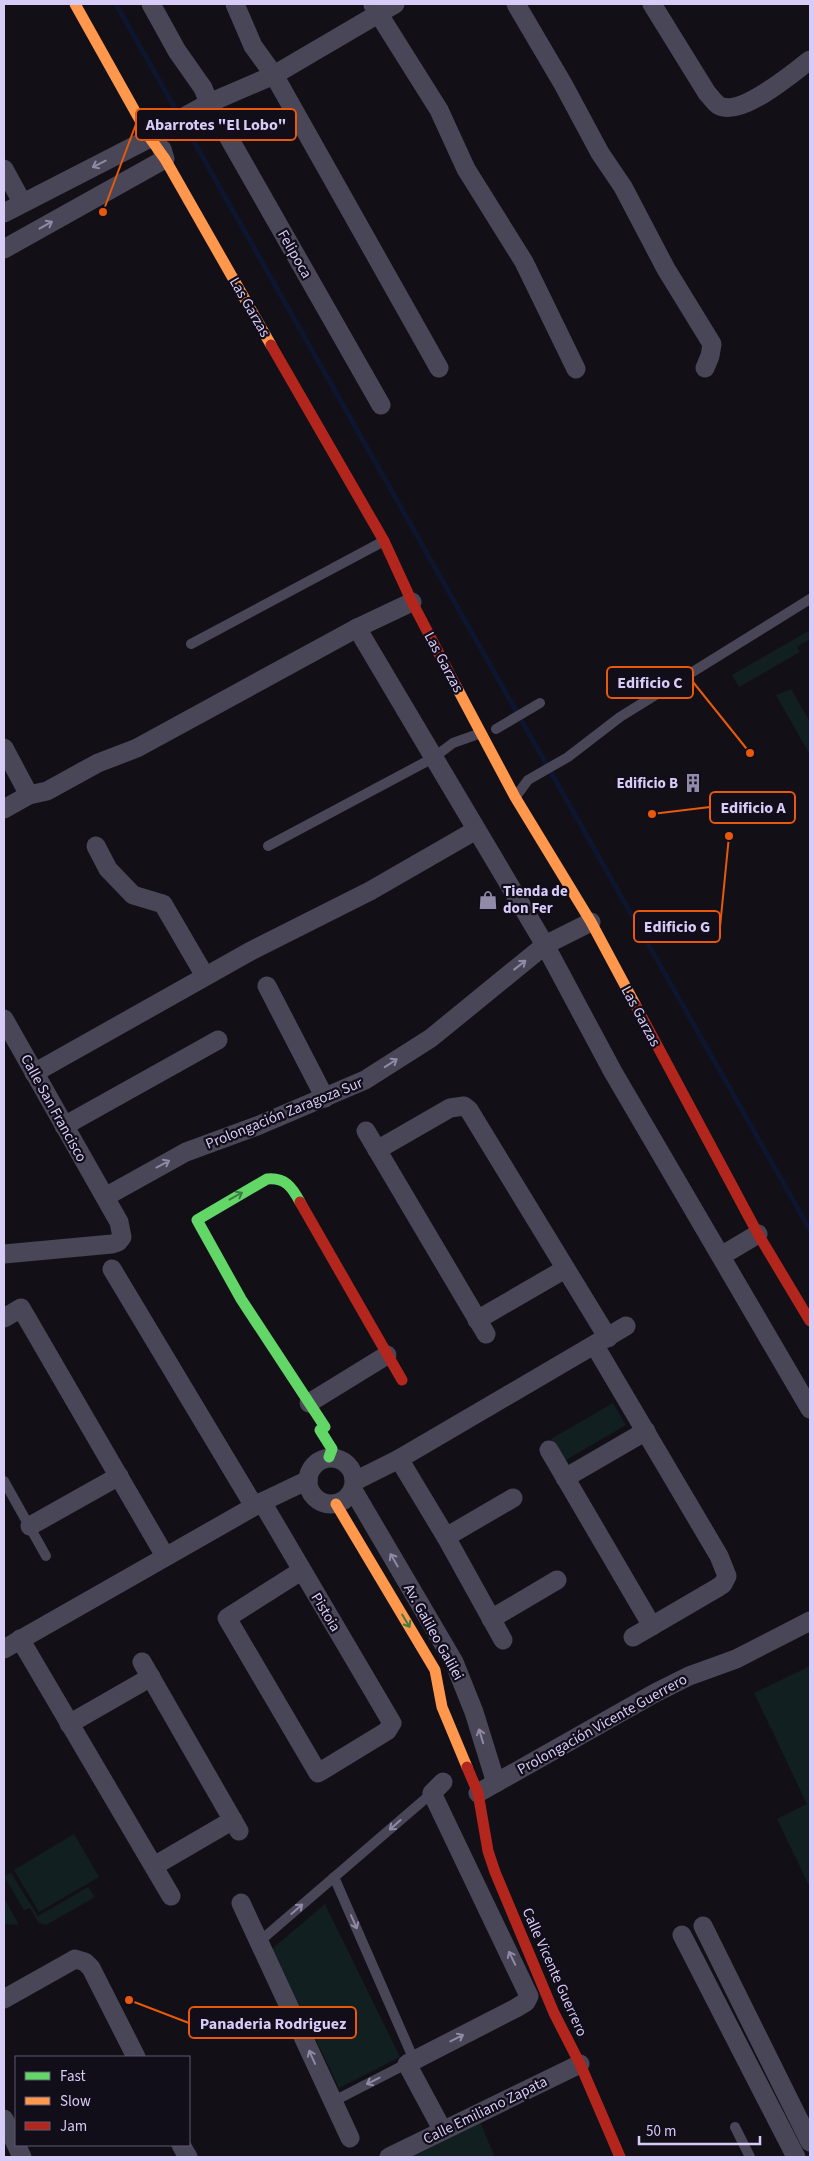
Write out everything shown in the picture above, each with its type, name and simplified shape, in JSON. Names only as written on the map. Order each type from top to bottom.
[{"type":"street","points":[[4,249],[165,159],[159,133],[75,4]]},
{"type":"street","name":"Felipoca","points":[[151,4],[177,51],[203,88],[204,106],[382,405]]},
{"type":"street","points":[[235,4],[253,46],[274,75],[439,368]]},
{"type":"street","points":[[4,213],[22,202],[159,133],[204,106],[274,75],[376,9],[395,4]]},
{"type":"street","points":[[516,4],[563,84],[600,153],[623,187],[666,269],[712,344],[705,368]]},
{"type":"street","points":[[652,4],[707,93],[718,105],[728,107],[748,103],[810,60]]},
{"type":"street","points":[[376,9],[439,110],[466,169],[524,262],[576,369]]},
{"type":"street","name":"Las Garzas","points":[[165,159],[384,541],[412,602],[515,797],[590,922],[758,1234],[810,1321]]},
{"type":"street","points":[[4,169],[22,202]]},
{"type":"street","points":[[4,809],[29,795],[47,791],[98,763],[137,748],[357,628],[412,602]]},
{"type":"street","points":[[357,628],[545,945],[613,1072],[810,1409]]},
{"type":"street","points":[[4,748],[29,795]]},
{"type":"street","points":[[34,1073],[205,976],[370,891],[476,830]]},
{"type":"street","points":[[96,846],[108,868],[133,895],[164,904],[205,976]]},
{"type":"street","name":"Prolongación Zaragoza Sur","points":[[105,1197],[134,1179],[186,1152],[366,1080],[431,1038],[545,945],[590,922]]},
{"type":"street","points":[[267,986],[325,1098]]},
{"type":"street","name":"Calle San Francisco","points":[[4,1019],[105,1197]]},
{"type":"street","points":[[64,1126],[218,1040]]},
{"type":"street","points":[[377,1150],[450,1108],[464,1106],[475,1117],[565,1269],[646,1431],[719,1556],[726,1576],[723,1584],[633,1636]]},
{"type":"street","points":[[366,1131],[482,1327],[565,1269]]},
{"type":"street","points":[[4,1254],[118,1242],[122,1237],[119,1222],[121,1202],[134,1179]]},
{"type":"street","points":[[4,1648],[258,1504],[308,1480],[316,1466],[329,1457],[332,1449],[320,1430],[325,1427],[242,1299],[197,1220],[213,1209],[268,1179],[286,1180],[293,1189],[402,1380]]},
{"type":"street","points":[[105,1197],[119,1222]]},
{"type":"street","points":[[721,1256],[758,1234]]},
{"type":"street","name":"Pistoia","points":[[112,1269],[301,1571],[383,1705],[392,1723],[387,1731],[318,1774],[228,1618],[301,1571]]},
{"type":"street","points":[[4,1318],[21,1308],[165,1556]]},
{"type":"street","points":[[308,1480],[309,1489],[314,1498],[327,1505],[336,1504],[354,1485],[626,1326]]},
{"type":"street","points":[[309,1403],[387,1355]]},
{"type":"street","points":[[565,1478],[646,1431]]},
{"type":"street","points":[[549,1450],[652,1626]]},
{"type":"street","points":[[329,1457],[340,1459],[348,1464],[354,1485]]},
{"type":"street","points":[[399,1459],[446,1537],[503,1640]]},
{"type":"street","points":[[30,1526],[119,1476]]},
{"type":"street","name":"Av. Galileo Galilei","points":[[354,1485],[454,1662],[474,1712],[496,1782]]},
{"type":"street","points":[[446,1537],[513,1498]]},
{"type":"street","name":"Calle Vicente Guerrero","points":[[336,1504],[435,1670],[442,1706],[478,1793],[488,1851],[495,1872],[554,2013],[580,2064],[620,2157]]},
{"type":"street","points":[[491,1619],[557,1580]]},
{"type":"street","name":"Prolongación Vicente Guerrero","points":[[478,1793],[689,1676],[736,1659],[810,1622]]},
{"type":"street","points":[[20,1639],[171,1896]]},
{"type":"street","points":[[435,1670],[454,1662]]},
{"type":"street","points":[[69,1724],[146,1669],[236,1825],[154,1866]]},
{"type":"street","points":[[449,1722],[474,1712]]},
{"type":"street","points":[[438,1788],[530,1996],[526,2002],[516,2008],[410,2062],[442,2131]]},
{"type":"street","points":[[241,1903],[350,2138]]},
{"type":"street","points":[[703,1926],[810,2142]]},
{"type":"street","points":[[682,1935],[796,2157]]},
{"type":"street","points":[[4,1999],[75,1960],[85,1962],[91,1968],[135,2056]]},
{"type":"street","name":"Calle Emiliano Zapata","points":[[390,2157],[580,2064]]},
{"type":"street","points":[[4,2119],[15,2142]]},
{"type":"street","points":[[182,2146],[188,2157]]},
{"type":"lane","points":[[191,644],[384,541]]},
{"type":"lane","points":[[515,797],[528,780],[568,756],[620,717],[810,599]]},
{"type":"lane","points":[[496,729],[540,703]]},
{"type":"lane","points":[[268,846],[433,758],[453,743],[482,732]]},
{"type":"lane","points":[[4,1481],[46,1556]]},
{"type":"lane","points":[[260,1941],[438,1788]]},
{"type":"lane","points":[[332,2102],[410,2062],[334,1877]]},
{"type":"lane","points":[[736,2127],[750,2157]]},
{"type":"shaded area","points":[[810,630],[810,639],[797,647],[800,652],[739,687],[732,675]]},
{"type":"shaded area","points":[[791,689],[810,722],[810,755],[776,695]]},
{"type":"shaded area","points":[[613,1403],[626,1425],[564,1461],[551,1439]]},
{"type":"shaded area","points":[[810,1666],[810,1888],[777,1819],[807,1804],[754,1693]]},
{"type":"shaded area","points":[[74,1834],[99,1877],[39,1912],[14,1870]]},
{"type":"shaded area","points":[[11,1873],[38,1916],[88,1887],[95,1897],[46,1925],[39,1923],[30,1908],[24,1910],[4,1876]]},
{"type":"shaded area","points":[[4,1898],[19,1925],[5,1924]]},
{"type":"shaded area","points":[[325,1904],[400,2057],[339,2088],[272,1949]]},
{"type":"shaded area","points":[[480,2122],[495,2157],[409,2157]]},
{"type":"waterway","points":[[116,4],[810,1230]]},
{"type":"traffic: fast","points":[[300,1202],[294,1192],[283,1181],[267,1179],[197,1220],[241,1299],[325,1427],[320,1430],[332,1449],[329,1457]]},
{"type":"traffic: slow","points":[[75,4],[150,138],[165,159],[271,345]]},
{"type":"traffic: slow","points":[[456,686],[515,797],[591,922],[636,1006]]},
{"type":"traffic: slow","points":[[336,1504],[435,1670],[442,1707],[467,1767]]},
{"type":"traffic: jam","points":[[271,345],[384,541],[412,602],[456,686]]},
{"type":"traffic: jam","points":[[636,1006],[758,1234],[810,1321]]},
{"type":"traffic: jam","points":[[300,1202],[402,1380]]},
{"type":"traffic: jam","points":[[467,1767],[478,1793],[488,1851],[495,1872],[554,2013],[580,2064],[620,2157]]},
{"type":"place","name":"Abarrotes \"El Lobo\"","points":[[103,212]]},
{"type":"place","name":"Edificio C","points":[[750,753]]},
{"type":"place","name":"Edificio B","points":[[693,783]]},
{"type":"place","name":"Edificio A","points":[[652,814]]},
{"type":"place","name":"Edificio G","points":[[729,836]]},
{"type":"place","name":"Tienda de don Fer","points":[[488,900]]},
{"type":"place","name":"Panaderia Rodriguez","points":[[129,2000]]}]
